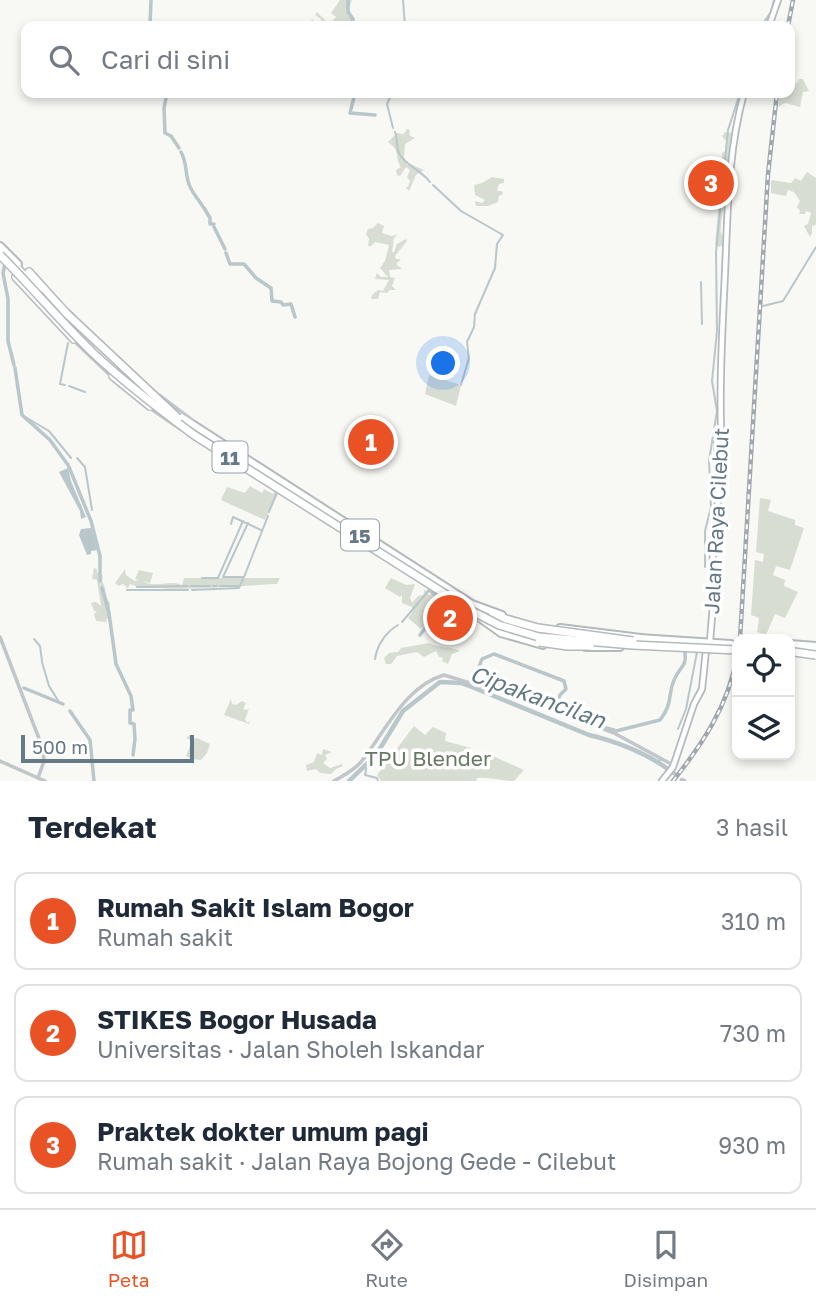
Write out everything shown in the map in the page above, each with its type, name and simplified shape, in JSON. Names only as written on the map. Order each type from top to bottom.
[{"type":"highway","name":"11","points":[[0,252],[10,255],[28,272],[55,309],[136,390],[215,447],[472,604],[532,625],[590,630],[638,642],[665,644]]},
{"type":"highway","name":"11","points":[[0,252],[8,266],[55,309],[154,397],[183,419],[378,547],[501,632],[534,643],[568,648],[665,644]]},
{"type":"highway","name":"15","points":[[0,252],[94,347],[181,423],[493,619],[538,634],[732,647]]},
{"type":"highway","points":[[28,272],[66,313],[181,423]]},
{"type":"highway","points":[[16,277],[60,325],[122,384],[163,416],[181,423]]},
{"type":"highway","points":[[472,604],[506,631],[536,641],[559,645],[638,642]]},
{"type":"highway","points":[[476,615],[506,619],[538,628],[638,642]]},
{"type":"highway","points":[[488,617],[529,628],[638,642]]},
{"type":"highway","points":[[612,640],[623,646]]},
{"type":"highway","points":[[665,644],[732,647]]},
{"type":"highway","points":[[795,650],[816,652]]},
{"type":"main road","points":[[771,21],[779,0]]},
{"type":"main road","name":"Jalan Raya Cilebut","points":[[672,769],[694,704],[702,689],[713,610],[712,571],[717,516],[718,438],[721,426],[729,174],[743,98]]},
{"type":"main road","points":[[662,781],[672,769]]},
{"type":"street","points":[[8,266],[38,304],[128,391],[152,411],[193,437],[215,447]]},
{"type":"street","points":[[28,272],[136,377],[248,460]]},
{"type":"street","points":[[0,637],[43,750],[44,761],[38,778]]},
{"type":"street","points":[[334,781],[361,762],[378,735],[412,693],[444,675],[520,697],[605,729],[657,757],[672,769]]},
{"type":"street","points":[[0,761],[46,781]]},
{"type":"green space","points":[[340,0],[352,0],[349,8],[353,21],[332,21],[336,17],[331,13]]},
{"type":"green space","points":[[317,12],[326,21],[321,21],[315,15]]},
{"type":"green space","points":[[799,79],[803,79],[809,91],[803,92],[800,107],[785,103],[778,107],[779,98],[795,98]]},
{"type":"green space","points":[[407,129],[410,136],[415,138],[405,144],[404,157],[407,165],[424,170],[416,175],[409,191],[405,187],[408,187],[410,181],[407,177],[410,170],[406,167],[400,176],[397,175],[396,170],[401,167],[395,148],[388,142],[397,133],[404,134]]},
{"type":"green space","points":[[725,132],[732,133],[727,200],[721,226],[724,244],[719,247],[715,245],[718,210],[715,200],[718,200],[718,195],[710,192],[722,164],[726,141],[722,136]]},
{"type":"green space","points":[[807,172],[816,178],[816,225],[812,226],[810,237],[804,226],[808,224],[811,213],[806,211],[805,214],[799,214],[797,207],[800,201],[794,192],[788,190],[786,196],[771,193],[771,180],[791,183],[795,178],[801,181]]},
{"type":"green space","points":[[492,177],[504,179],[497,191],[502,191],[503,194],[499,196],[498,202],[488,206],[476,206],[475,201],[482,203],[485,200],[475,195],[474,185]]},
{"type":"green space","points":[[378,223],[384,226],[382,233],[392,236],[398,234],[394,238],[392,252],[397,244],[406,239],[407,241],[395,256],[396,259],[401,259],[396,264],[402,269],[389,270],[390,277],[395,278],[392,286],[396,290],[380,292],[378,299],[371,299],[378,290],[383,291],[389,280],[375,279],[377,273],[381,277],[388,277],[380,268],[385,261],[389,245],[375,242],[368,246],[368,229]]},
{"type":"green space","points":[[429,375],[461,385],[456,406],[425,394]]},
{"type":"green space","points":[[250,486],[262,493],[264,489],[273,494],[275,490],[279,492],[265,520],[221,500],[227,487],[245,493]]},
{"type":"green space","points":[[760,498],[771,500],[768,511],[795,520],[795,525],[804,528],[790,570],[776,566],[773,575],[785,580],[784,586],[798,592],[785,618],[775,614],[766,634],[757,632],[759,618],[751,615],[755,560],[763,562],[764,554],[756,552]]},
{"type":"green space","points":[[94,568],[103,576],[102,581],[110,603],[110,619],[106,619],[107,622],[96,621],[94,614],[97,612],[91,603],[96,602],[101,606],[97,580],[92,579]]},
{"type":"green space","points":[[125,569],[126,575],[135,581],[139,580],[135,579],[139,570],[153,573],[150,583],[142,581],[152,584],[182,585],[184,578],[280,578],[277,584],[177,589],[130,584],[128,588],[125,588],[127,587],[123,584],[119,586],[115,583]]},
{"type":"green space","points":[[391,578],[406,585],[415,584],[410,598],[412,603],[418,596],[423,595],[425,589],[429,595],[435,593],[448,602],[453,608],[446,619],[450,618],[446,625],[440,623],[446,610],[441,606],[441,602],[433,601],[433,598],[429,603],[437,610],[421,629],[408,618],[412,607],[402,603],[402,595],[400,597],[385,588]]},
{"type":"green space","points":[[429,643],[460,651],[452,654],[448,664],[442,661],[443,658],[439,657],[436,651],[424,657],[417,652],[397,656],[391,664],[386,664],[384,658],[389,653]]},
{"type":"green space","points":[[231,699],[232,704],[236,705],[242,701],[246,703],[243,709],[249,708],[245,720],[248,723],[250,720],[249,724],[224,715]]},
{"type":"green space","name":"TPU Blender","points":[[414,726],[425,735],[433,727],[446,733],[445,741],[471,748],[470,759],[479,760],[484,752],[524,770],[514,781],[477,778],[476,781],[381,781],[377,775]]},
{"type":"green space","points":[[190,735],[193,739],[210,744],[201,760],[186,756],[192,741],[186,738]]},
{"type":"green space","points":[[323,749],[332,752],[325,755],[327,759],[323,763],[330,768],[342,764],[343,766],[331,774],[320,773],[316,769],[307,771],[306,765],[314,762],[317,753],[322,755]]},
{"type":"shaded area","points":[[68,468],[86,517],[81,519],[80,511],[59,472]]},
{"type":"shaded area","points":[[91,528],[97,550],[87,555],[79,535],[81,529]]},
{"type":"waterway","points":[[150,21],[151,0]]},
{"type":"waterway","points":[[348,0],[348,12],[352,21]]},
{"type":"waterway","points":[[403,0],[405,21]]},
{"type":"waterway","points":[[765,21],[771,12],[774,0]]},
{"type":"waterway","points":[[166,98],[165,133],[171,136],[179,148]]},
{"type":"waterway","points":[[354,98],[350,113],[375,115]]},
{"type":"waterway","points":[[390,98],[387,104],[393,128]]},
{"type":"waterway","points":[[705,567],[705,531],[711,507],[709,461],[717,411],[712,381],[717,331],[716,252],[728,130],[738,98]]},
{"type":"waterway","points":[[395,132],[400,155],[430,182]]},
{"type":"waterway","points":[[181,152],[189,185],[203,207]]},
{"type":"waterway","points":[[433,185],[461,211],[503,235],[497,244],[495,268],[475,314],[474,327],[467,342],[469,358],[461,385]]},
{"type":"waterway","points":[[204,208],[210,218],[210,224],[214,224]]},
{"type":"waterway","points":[[214,227],[225,249]]},
{"type":"waterway","points":[[763,306],[783,301],[816,247]]},
{"type":"waterway","points":[[226,253],[230,264],[244,264],[256,278],[271,288],[272,301],[281,302],[283,305],[291,304],[295,317]]},
{"type":"waterway","points":[[5,264],[3,273],[8,299],[8,341],[14,365]]},
{"type":"waterway","points":[[701,282],[702,324]]},
{"type":"waterway","points":[[65,385],[60,384],[68,343]]},
{"type":"waterway","points":[[15,368],[22,415],[50,440],[68,465]]},
{"type":"waterway","points":[[69,386],[85,392]]},
{"type":"waterway","points":[[22,415],[49,431],[71,458]]},
{"type":"waterway","points":[[77,458],[85,467],[92,510]]},
{"type":"waterway","points":[[69,467],[91,521],[100,556],[100,581]]},
{"type":"waterway","points":[[269,512],[278,490]]},
{"type":"waterway","points":[[248,523],[223,577],[244,577],[268,516]]},
{"type":"waterway","points":[[231,524],[233,517],[261,530]]},
{"type":"waterway","points":[[202,578],[218,578],[243,521]]},
{"type":"waterway","points":[[220,586],[240,586],[243,579]]},
{"type":"waterway","points":[[137,587],[188,586]]},
{"type":"waterway","points":[[191,586],[210,586]]},
{"type":"waterway","points":[[102,588],[109,613],[116,664],[131,696],[133,710],[130,710],[130,723],[134,724],[135,739],[133,755]]},
{"type":"waterway","points":[[192,590],[239,588]]},
{"type":"waterway","points":[[402,622],[430,589]]},
{"type":"waterway","points":[[127,590],[188,590]]},
{"type":"waterway","points":[[420,635],[444,602],[429,590]]},
{"type":"waterway","points":[[375,659],[383,639],[398,625]]},
{"type":"waterway","points":[[34,639],[40,646],[42,661]]},
{"type":"waterway","points":[[678,729],[686,709],[697,652]]},
{"type":"waterway","points":[[616,731],[660,720],[669,703],[675,678],[684,664],[685,653]]},
{"type":"waterway","points":[[474,680],[482,659],[494,654],[564,681],[566,689],[560,695],[556,706],[559,711]]},
{"type":"waterway","points":[[42,662],[49,686],[59,702]]},
{"type":"waterway","name":"Cipakancilan","points":[[349,781],[376,755],[403,711],[440,682],[461,683],[472,687],[589,735],[630,748],[669,770]]},
{"type":"waterway","points":[[24,688],[63,704]]},
{"type":"waterway","points":[[70,711],[90,740],[94,781]]},
{"type":"waterway","points":[[566,713],[604,727]]},
{"type":"waterway","points":[[606,728],[614,730]]},
{"type":"waterway","points":[[367,764],[365,775],[377,778],[378,781]]},
{"type":"railway","points":[[789,21],[793,0]]},
{"type":"railway","points":[[740,634],[768,174],[776,98]]},
{"type":"railway","points":[[673,781],[713,723],[732,678]]},
{"type":"place","name":"Praktek dokter umum pagi","points":[[711,183]]},
{"type":"place","name":"Rumah Sakit Islam Bogor","points":[[371,442]]},
{"type":"place","name":"STIKES Bogor Husada","points":[[450,618]]}]
